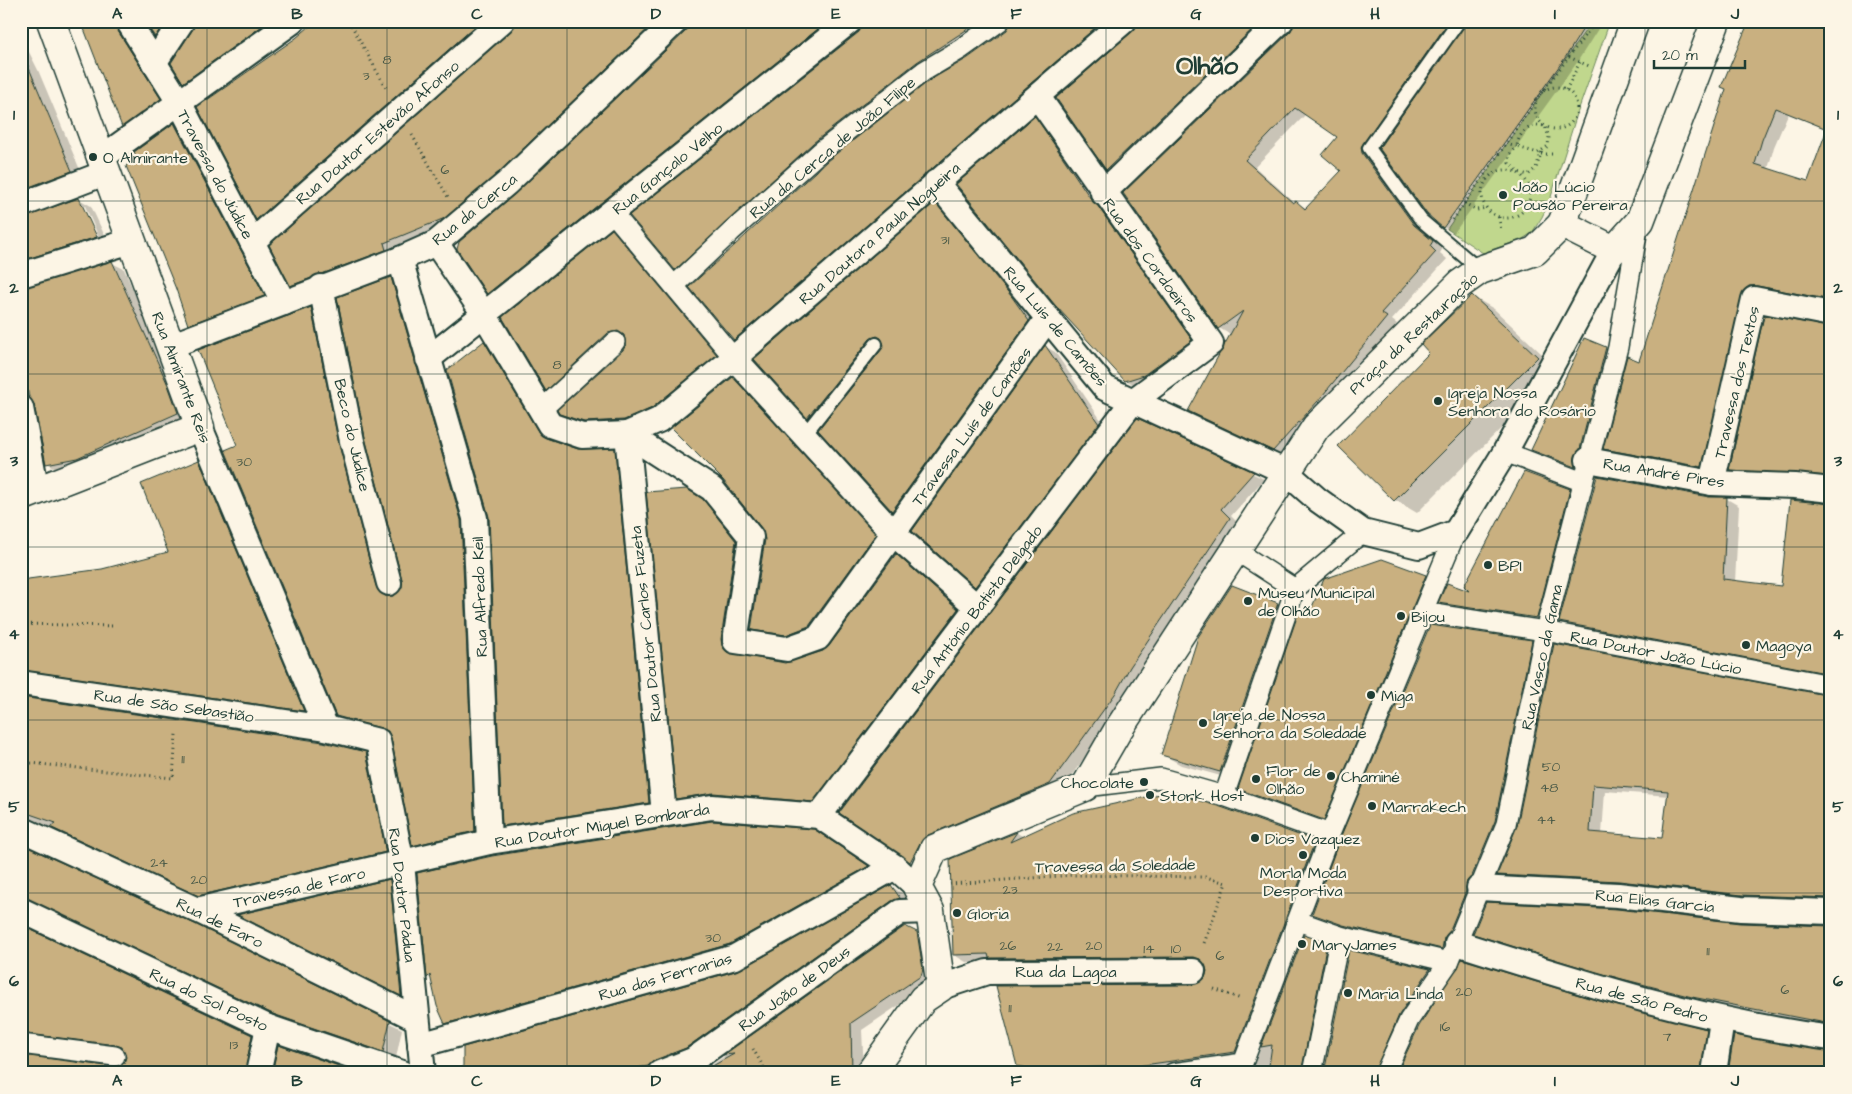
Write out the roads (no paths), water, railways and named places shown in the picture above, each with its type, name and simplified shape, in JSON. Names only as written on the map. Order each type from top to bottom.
[{"type":"street","name":"Rua Almirante Reis","points":[[51,21],[102,166],[200,427],[326,728]]},
{"type":"street","name":"Travessa do Júdice","points":[[128,21],[179,102],[284,303]]},
{"type":"street","points":[[154,63],[182,21]]},
{"type":"street","points":[[21,205],[102,166],[179,102],[293,21]]},
{"type":"street","name":"Rua Doutor Estevão Afonso","points":[[252,242],[502,21]]},
{"type":"street","name":"Rua da Cerca","points":[[170,346],[321,287],[400,259],[436,243],[507,183],[676,21]]},
{"type":"street","name":"Rua Gonçalo Velho","points":[[428,359],[850,21]]},
{"type":"street","name":"Rua da Cerca de João Filipe","points":[[674,286],[820,152],[924,71],[961,49],[1000,21]]},
{"type":"street","name":"Rua Doutora Paula Nogueira","points":[[626,434],[659,420],[734,358],[1124,21]]},
{"type":"street","points":[[1103,192],[1281,21]]},
{"type":"street","points":[[1614,250],[1562,224],[1635,21]]},
{"type":"street","points":[[1174,1073],[1243,1064],[1330,834],[1456,532],[1506,452],[1614,250],[1640,221],[1716,21]]},
{"type":"street","name":"Rua dos Cordoeiros","points":[[1038,97],[1211,343],[1132,401]]},
{"type":"street","name":"Rua Luís de Camões","points":[[936,182],[1105,388],[1286,472]]},
{"type":"street","points":[[612,212],[734,358],[893,533],[977,608]]},
{"type":"street","name":"Rua Vasco da Gama","points":[[1386,1073],[1409,1020],[1453,952],[1506,824],[1544,631],[1618,347],[1640,221]]},
{"type":"street","name":"Praça da Restauração","points":[[1084,786],[1118,730],[1316,427],[1460,284],[1480,270],[1535,251],[1562,224]]},
{"type":"street","points":[[21,276],[131,241]]},
{"type":"street","points":[[436,243],[484,314],[550,425],[582,436],[626,434]]},
{"type":"street","name":"Rua Alfredo Keil","points":[[400,259],[475,518],[489,842]]},
{"type":"street","name":"Beco do Júdice","points":[[321,287],[352,441],[389,583]]},
{"type":"street","name":"Travessa dos Textos","points":[[1712,483],[1754,299],[1831,314]]},
{"type":"street","name":"Travessa Luís de Camões","points":[[626,434],[712,489],[751,537],[735,641],[787,648],[818,638],[1048,318]]},
{"type":"street","points":[[540,411],[615,342]]},
{"type":"street","name":"Rua António Batista Delgado","points":[[819,816],[1132,401]]},
{"type":"street","points":[[21,408],[29,494],[200,427]]},
{"type":"street","name":"Rua Doutor Carlos Fuzeta","points":[[626,434],[664,814]]},
{"type":"street","points":[[1506,452],[1585,471]]},
{"type":"street","name":"Rua André Pires","points":[[1585,471],[1712,483],[1795,486],[1831,490]]},
{"type":"street","points":[[1286,472],[1318,500],[1363,532],[1419,546],[1456,532]]},
{"type":"street","points":[[1224,796],[1295,589],[1363,532]]},
{"type":"street","points":[[1235,550],[1295,589]]},
{"type":"street","name":"Rua Doutor João Lúcio","points":[[1422,612],[1544,631],[1831,685]]},
{"type":"street","name":"Rua de São Sebastião","points":[[21,683],[326,728]]},
{"type":"street","name":"Rua Doutor Pádua","points":[[326,728],[378,741],[402,864],[423,1073]]},
{"type":"street","points":[[917,887],[934,849],[1084,786],[1161,778],[1224,796],[1330,834]]},
{"type":"street","name":"Rua Doutor Miguel Bombarda","points":[[402,864],[489,842],[712,807],[819,816],[895,867],[917,887],[930,911],[941,987]]},
{"type":"street","name":"Rua de Faro","points":[[21,829],[197,910],[417,1019]]},
{"type":"street","name":"Travessa de Faro","points":[[197,910],[402,864]]},
{"type":"street","name":"Rua das Ferrarias","points":[[420,1045],[735,957],[895,867]]},
{"type":"street","name":"Rua Elias Garcia","points":[[1480,888],[1618,895],[1741,909],[1831,912]]},
{"type":"street","name":"Rua do Sol Posto","points":[[21,910],[268,1028],[402,1073]]},
{"type":"street","name":"Rua João de Deus","points":[[660,1073],[693,1060],[900,912],[930,911]]},
{"type":"street","points":[[1298,922],[1340,936],[1453,952]]},
{"type":"street","points":[[1312,1073],[1340,936]]},
{"type":"street","name":"Rua de São Pedro","points":[[1453,952],[1722,1020],[1831,1038]]},
{"type":"street","name":"Rua da Lagoa","points":[[941,987],[987,972],[1193,971]]},
{"type":"street","points":[[870,1073],[923,998],[941,987]]},
{"type":"street","points":[[1714,1073],[1722,1020]]},
{"type":"street","points":[[258,1073],[268,1028]]},
{"type":"street","points":[[21,1044],[115,1056]]},
{"type":"lane","points":[[1459,21],[1369,148],[1421,220],[1480,270]]},
{"type":"lane","points":[[804,436],[876,344]]},
{"type":"place","name":"O Almirante","points":[[93,157]]},
{"type":"place","name":"João Lúcio Pousão Pereira","points":[[1503,195]]},
{"type":"place","name":"Igreja Nossa Senhora do Rosário","points":[[1438,401]]},
{"type":"place","name":"BPI","points":[[1488,565]]},
{"type":"place","name":"Museu Municipal de Olhão","points":[[1248,601]]},
{"type":"place","name":"Bijou","points":[[1401,616]]},
{"type":"place","name":"Magoya","points":[[1746,645]]},
{"type":"place","name":"Miga","points":[[1371,695]]},
{"type":"place","name":"Igreja de Nossa Senhora da Soledade","points":[[1203,723]]},
{"type":"place","name":"Chaminé","points":[[1331,776]]},
{"type":"place","name":"Flor de Olhão","points":[[1256,779]]},
{"type":"place","name":"Chocolate","points":[[1144,782]]},
{"type":"place","name":"Stork Host","points":[[1150,795]]},
{"type":"place","name":"Marrakech","points":[[1372,806]]},
{"type":"place","name":"Dios Vazquez","points":[[1255,838]]},
{"type":"place","name":"Morla Moda Desportiva","points":[[1303,855]]},
{"type":"place","name":"Gloria","points":[[957,913]]},
{"type":"place","name":"MaryJames","points":[[1302,944]]},
{"type":"place","name":"Maria Linda","points":[[1348,993]]},
{"type":"district","name":"Olhão","points":[[1207,65]]}]
